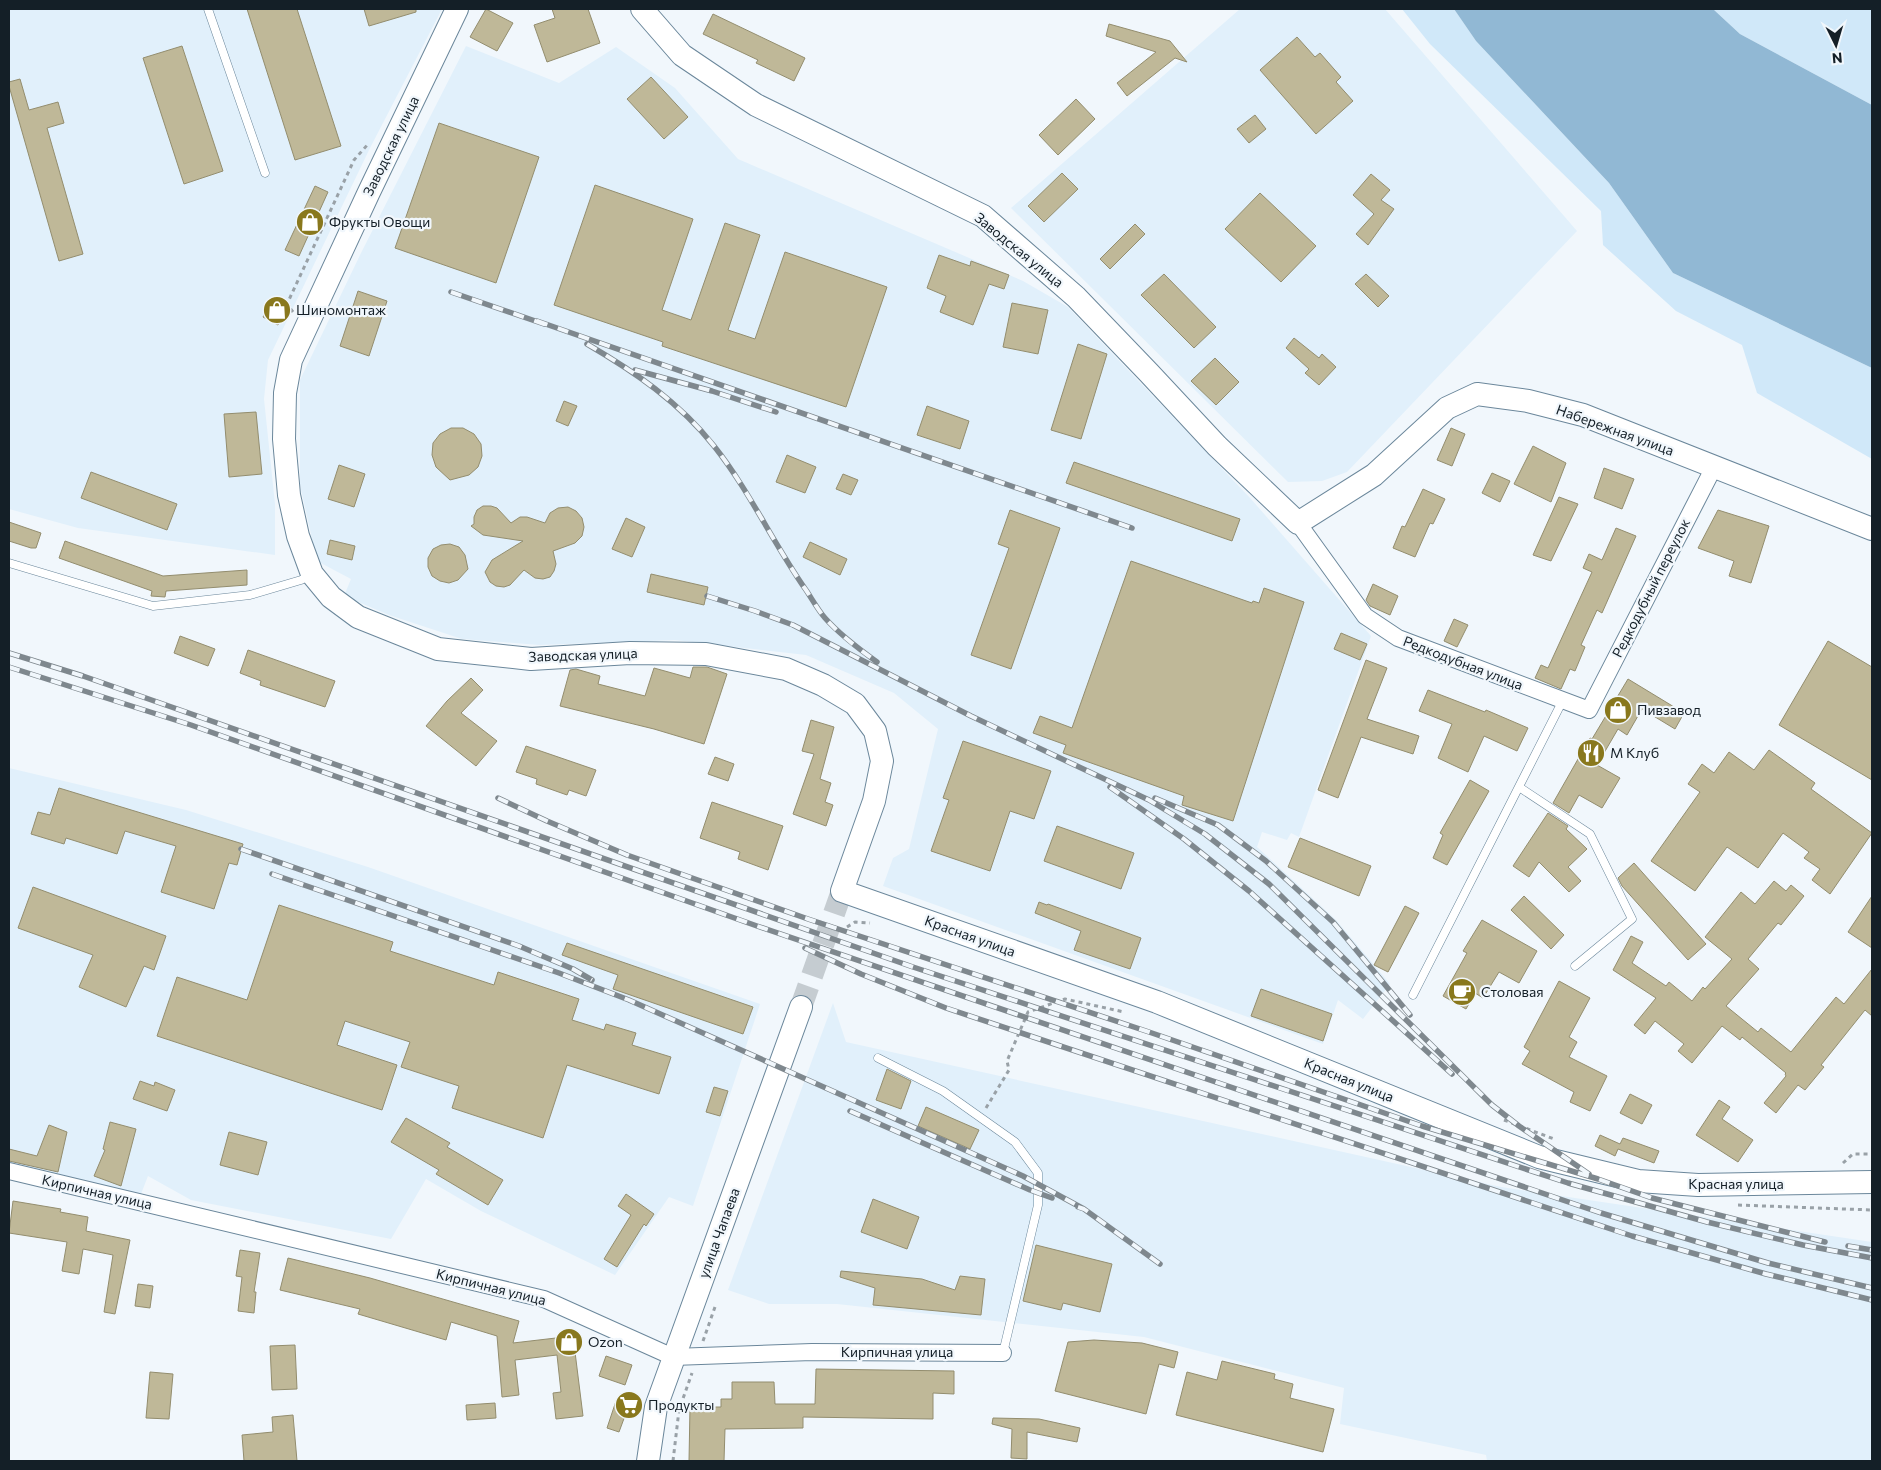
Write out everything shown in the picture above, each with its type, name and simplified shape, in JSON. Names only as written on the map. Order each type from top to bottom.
[{"type":"main road","name":"Заводская улица","points":[[457,9],[291,360],[285,393],[284,439],[289,495],[298,536],[312,574],[330,597],[358,617],[438,649],[531,659],[630,653],[706,654],[786,669],[823,685],[855,704],[875,731],[882,761],[874,801],[842,891]]},
{"type":"main road","name":"Заводская улица","points":[[642,9],[682,55],[756,105],[983,216],[1076,297],[1216,446],[1298,523]]},
{"type":"main road","name":"Набережная улица","points":[[1298,523],[1374,475],[1447,408],[1477,394],[1528,401],[1583,415],[1872,529]]},
{"type":"main road","name":"Красная улица","points":[[842,891],[1157,1002],[1539,1157],[1638,1181],[1698,1186],[1872,1182]]},
{"type":"main road","name":"улица Чапаева","points":[[648,1461],[656,1407],[801,1007]]},
{"type":"street","name":"Редкодубный переулок","points":[[1589,710],[1714,467]]},
{"type":"street","name":"Редкодубная улица","points":[[1298,523],[1365,616],[1373,622],[1398,638],[1589,710]]},
{"type":"street","name":"Кирпичная улица","points":[[9,1171],[544,1299],[673,1357],[812,1352],[1003,1353]]},
{"type":"lane","points":[[208,9],[265,173]]},
{"type":"lane","points":[[9,563],[154,606],[250,595],[301,580],[312,574]]},
{"type":"lane","points":[[1413,995],[1563,700]]},
{"type":"lane","points":[[1519,787],[1590,834],[1632,919],[1575,966]]},
{"type":"lane","points":[[878,1058],[944,1092],[1015,1142],[1038,1173],[1038,1205],[1003,1353]]},
{"type":"path","points":[[295,316],[287,304],[354,160],[373,140]]},
{"type":"path","points":[[980,1117],[1009,1070],[1007,1061],[1028,1012],[1065,999],[1131,1014]]},
{"type":"path","points":[[1501,1118],[1562,1142]]},
{"type":"path","points":[[1837,1167],[1853,1154],[1872,1154]]},
{"type":"shaded area","points":[[9,9],[442,9],[370,148],[268,360],[264,399],[275,504],[275,555],[78,528],[9,509]]},
{"type":"shaded area","points":[[1240,9],[1385,9],[1577,231],[1347,472],[1322,481],[1288,482],[1011,208]]},
{"type":"shaded area","points":[[1402,9],[1454,9],[1476,41],[1609,183],[1673,273],[1872,368],[1872,459],[1757,393],[1742,345],[1676,311],[1603,245],[1601,211],[1430,44]]},
{"type":"shaded area","points":[[1454,9],[1713,9],[1740,34],[1872,105],[1872,368],[1673,273],[1609,183],[1476,41]]},
{"type":"shaded area","points":[[1713,9],[1872,9],[1872,105],[1740,34]]},
{"type":"shaded area","points":[[466,46],[559,83],[616,47],[675,88],[738,159],[1023,281],[1068,307],[1251,499],[1371,636],[1299,837],[1291,833],[1287,840],[1262,832],[1257,847],[1336,920],[1390,984],[1363,1019],[1338,1000],[1323,1044],[883,886],[893,858],[909,849],[938,729],[894,693],[806,655],[675,640],[539,645],[462,639],[389,615],[344,596],[351,579],[317,561],[300,485],[300,380],[361,253]]},
{"type":"shaded area","points":[[9,768],[186,810],[368,867],[760,1004],[693,1206],[669,1197],[615,1275],[481,1211],[426,1179],[391,1239],[191,1200],[148,1176],[141,1194],[9,1169]]},
{"type":"shaded area","points":[[833,1003],[846,1042],[1501,1187],[1872,1242],[1872,1461],[1487,1461],[1486,1455],[1340,1424],[1344,1388],[1144,1337],[837,1304],[769,1304],[728,1290]]},
{"type":"building","points":[[247,9],[297,9],[341,146],[295,160]]},
{"type":"building","points":[[364,9],[416,9],[416,12],[369,26]]},
{"type":"building","points":[[486,9],[513,23],[497,51],[470,37]]},
{"type":"building","points":[[552,9],[588,9],[600,43],[547,62],[534,25],[555,18]]},
{"type":"building","points":[[713,14],[805,58],[794,81],[756,63],[758,60],[703,34]]},
{"type":"building","points":[[1109,24],[1170,41],[1187,62],[1175,58],[1127,96],[1117,83],[1156,52],[1106,36]]},
{"type":"building","points":[[1297,37],[1315,57],[1320,53],[1341,77],[1336,82],[1353,101],[1316,134],[1260,70]]},
{"type":"building","points":[[182,46],[223,171],[184,184],[143,58]]},
{"type":"building","points":[[651,77],[688,117],[664,139],[627,99]]},
{"type":"building","points":[[20,79],[29,110],[58,102],[64,123],[47,128],[83,254],[59,261],[9,86],[9,82]]},
{"type":"building","points":[[1076,99],[1095,119],[1058,155],[1039,135]]},
{"type":"building","points":[[1255,115],[1266,129],[1249,143],[1237,129]]},
{"type":"building","points":[[439,123],[539,157],[496,283],[395,248]]},
{"type":"building","points":[[1062,173],[1078,189],[1044,222],[1028,206]]},
{"type":"building","points":[[1371,174],[1390,190],[1381,200],[1394,209],[1368,245],[1356,234],[1374,214],[1353,195]]},
{"type":"building","points":[[595,185],[693,219],[662,310],[691,320],[725,223],[760,235],[728,330],[755,339],[785,252],[887,287],[846,407],[662,346],[663,342],[554,305]]},
{"type":"building","points":[[315,186],[328,192],[299,256],[285,250]]},
{"type":"building","points":[[1260,193],[1316,246],[1281,282],[1225,229]]},
{"type":"building","points":[[1135,224],[1145,234],[1110,269],[1100,259]]},
{"type":"building","points":[[939,255],[970,266],[971,261],[1009,275],[1004,289],[989,284],[973,325],[940,312],[946,296],[927,288]]},
{"type":"building","points":[[1164,274],[1216,327],[1194,348],[1141,295]]},
{"type":"building","points":[[1366,274],[1389,296],[1378,307],[1355,284]]},
{"type":"building","points":[[358,291],[387,301],[369,356],[340,346]]},
{"type":"building","points":[[271,303],[286,311],[278,325],[263,317]]},
{"type":"building","points":[[1012,303],[1048,310],[1038,354],[1003,347]]},
{"type":"building","points":[[1294,338],[1319,358],[1322,354],[1336,367],[1319,385],[1305,373],[1309,369],[1286,348]]},
{"type":"building","points":[[1078,344],[1107,354],[1081,439],[1051,430]]},
{"type":"building","points":[[1215,358],[1239,382],[1216,405],[1191,381]]},
{"type":"building","points":[[564,401],[577,406],[568,426],[556,421]]},
{"type":"building","points":[[927,406],[969,421],[960,449],[917,435]]},
{"type":"building","points":[[256,412],[262,474],[229,477],[224,414]]},
{"type":"building","points":[[451,428],[463,428],[474,434],[481,444],[482,456],[478,467],[469,475],[450,480],[436,467],[432,455],[433,443],[440,434]]},
{"type":"building","points":[[1451,428],[1465,434],[1452,466],[1437,460]]},
{"type":"building","points":[[1533,446],[1566,463],[1551,502],[1514,484]]},
{"type":"building","points":[[787,455],[816,467],[805,493],[776,482]]},
{"type":"building","points":[[1074,462],[1240,519],[1232,541],[1066,483]]},
{"type":"building","points":[[339,465],[365,474],[354,507],[328,499]]},
{"type":"building","points":[[1604,468],[1634,479],[1622,509],[1594,498]]},
{"type":"building","points":[[91,472],[177,504],[167,530],[81,498]]},
{"type":"building","points":[[1492,473],[1510,481],[1500,502],[1482,493]]},
{"type":"building","points":[[843,474],[858,480],[851,495],[836,489]]},
{"type":"building","points":[[1423,489],[1445,499],[1433,524],[1430,523],[1415,557],[1393,548],[1402,526],[1405,527]]},
{"type":"building","points":[[1559,497],[1578,504],[1551,561],[1533,555]]},
{"type":"building","points":[[483,506],[497,508],[511,523],[520,517],[527,517],[545,523],[550,513],[558,508],[568,507],[576,511],[582,518],[584,527],[582,536],[575,543],[553,551],[556,564],[550,577],[543,579],[535,578],[524,570],[510,585],[504,587],[496,586],[490,582],[485,572],[492,560],[523,541],[483,535],[471,526],[474,524],[477,510]]},
{"type":"building","points":[[1010,510],[1060,528],[1011,669],[971,655],[1009,548],[998,544]]},
{"type":"building","points":[[1718,510],[1769,526],[1751,583],[1729,576],[1734,561],[1698,548]]},
{"type":"building","points":[[626,518],[645,527],[632,557],[612,549]]},
{"type":"building","points":[[9,522],[41,533],[36,548],[9,541]]},
{"type":"building","points":[[1616,528],[1636,536],[1602,613],[1597,610],[1581,645],[1585,647],[1575,671],[1570,669],[1561,689],[1535,678],[1541,665],[1548,668],[1592,572],[1583,568],[1589,554],[1602,560]]},
{"type":"building","points":[[330,540],[355,546],[352,560],[327,554]]},
{"type":"building","points":[[65,541],[163,576],[247,570],[247,585],[166,591],[165,597],[151,596],[152,591],[59,558]]},
{"type":"building","points":[[810,542],[847,559],[840,575],[803,557]]},
{"type":"building","points":[[450,544],[459,547],[465,555],[468,569],[458,580],[449,583],[440,581],[432,576],[428,567],[428,558],[433,549],[441,545]]},
{"type":"building","points":[[1131,561],[1252,603],[1253,601],[1259,603],[1264,588],[1304,602],[1233,821],[1182,805],[1184,796],[1063,753],[1066,745],[1033,733],[1040,716],[1072,728]]},
{"type":"building","points":[[651,574],[708,587],[704,605],[647,592]]},
{"type":"building","points":[[1373,584],[1398,596],[1390,615],[1370,606],[1366,600]]},
{"type":"building","points":[[1454,619],[1468,625],[1457,647],[1444,641]]},
{"type":"building","points":[[1341,633],[1367,644],[1360,660],[1334,649]]},
{"type":"building","points":[[180,636],[215,649],[208,666],[174,653]]},
{"type":"building","points":[[1828,641],[1872,667],[1872,780],[1779,725]]},
{"type":"building","points":[[248,650],[335,681],[325,707],[260,685],[261,681],[240,673]]},
{"type":"building","points":[[1366,660],[1387,668],[1367,719],[1419,736],[1413,754],[1361,737],[1338,798],[1318,790]]},
{"type":"building","points":[[693,667],[707,667],[727,674],[704,744],[654,729],[560,706],[570,670],[576,669],[600,676],[598,684],[645,696],[654,668],[690,678]]},
{"type":"building","points":[[471,678],[483,690],[461,713],[497,741],[476,766],[426,726],[447,701]]},
{"type":"building","points":[[1628,679],[1684,713],[1675,729],[1642,709],[1627,735],[1618,729],[1597,765],[1620,778],[1602,808],[1579,795],[1569,813],[1553,803],[1590,738],[1592,739]]},
{"type":"building","points":[[1428,690],[1485,712],[1486,710],[1528,728],[1517,751],[1484,736],[1468,772],[1438,758],[1452,724],[1419,711]]},
{"type":"building","points":[[811,720],[834,727],[820,779],[831,783],[825,802],[833,805],[826,826],[793,814],[814,754],[802,751]]},
{"type":"building","points":[[963,741],[1051,771],[1034,819],[1010,811],[990,871],[931,851],[949,800],[943,798]]},
{"type":"building","points":[[526,746],[596,770],[586,796],[569,790],[567,795],[536,784],[537,779],[516,772]]},
{"type":"building","points":[[1769,750],[1815,783],[1811,789],[1872,833],[1830,894],[1812,880],[1820,869],[1804,858],[1809,852],[1783,833],[1758,868],[1727,847],[1695,891],[1651,861],[1700,792],[1688,784],[1702,764],[1714,773],[1729,752],[1754,770]]},
{"type":"building","points":[[715,757],[734,764],[728,781],[708,774]]},
{"type":"building","points":[[1470,780],[1489,791],[1447,865],[1433,858],[1443,835],[1440,833]]},
{"type":"building","points":[[59,788],[243,844],[237,865],[229,863],[214,909],[161,892],[176,846],[125,831],[117,854],[66,838],[64,844],[31,834],[38,812],[50,815]]},
{"type":"building","points":[[712,802],[783,826],[768,870],[738,859],[740,852],[700,838]]},
{"type":"building","points":[[1548,813],[1568,826],[1566,829],[1587,849],[1568,867],[1581,881],[1569,892],[1539,862],[1529,877],[1513,866]]},
{"type":"building","points":[[1057,826],[1134,853],[1121,889],[1044,861]]},
{"type":"building","points":[[1300,838],[1371,866],[1359,896],[1288,867]]},
{"type":"building","points":[[1634,863],[1706,944],[1688,960],[1622,886],[1618,878]]},
{"type":"building","points":[[1774,881],[1786,891],[1791,885],[1804,896],[1781,925],[1778,923],[1748,959],[1759,969],[1726,1006],[1758,1032],[1761,1028],[1791,1052],[1836,997],[1844,1004],[1872,969],[1872,1016],[1865,1010],[1821,1065],[1824,1067],[1805,1090],[1798,1085],[1776,1113],[1764,1103],[1786,1076],[1786,1073],[1742,1037],[1740,1040],[1722,1026],[1692,1063],[1678,1051],[1684,1044],[1655,1021],[1645,1034],[1634,1025],[1656,998],[1613,970],[1631,936],[1643,942],[1632,963],[1666,986],[1669,982],[1692,1001],[1703,987],[1705,989],[1732,959],[1705,937],[1741,892],[1755,904]]},
{"type":"building","points":[[33,887],[166,936],[154,970],[144,966],[126,1007],[79,987],[93,955],[18,928]]},
{"type":"building","points":[[1524,896],[1564,935],[1551,949],[1511,910]]},
{"type":"building","points":[[1872,896],[1872,948],[1848,932]]},
{"type":"building","points":[[1039,902],[1141,938],[1130,969],[1074,950],[1081,931],[1035,913]]},
{"type":"building","points":[[279,905],[393,942],[390,951],[494,985],[498,972],[579,999],[572,1020],[604,1030],[606,1024],[636,1033],[632,1045],[671,1057],[659,1094],[567,1065],[543,1138],[452,1108],[459,1086],[401,1067],[410,1042],[345,1021],[337,1045],[397,1065],[382,1110],[157,1036],[177,977],[247,1000]]},
{"type":"building","points":[[1405,906],[1419,913],[1388,972],[1374,965]]},
{"type":"building","points":[[1482,920],[1537,951],[1519,983],[1499,972],[1483,998],[1475,993],[1466,1009],[1443,996],[1467,953],[1463,951]]},
{"type":"building","points":[[567,943],[753,1007],[743,1034],[613,989],[618,975],[562,955]]},
{"type":"building","points":[[1559,981],[1590,998],[1569,1037],[1577,1042],[1569,1057],[1607,1076],[1590,1111],[1570,1102],[1574,1092],[1522,1064],[1530,1051],[1524,1047]]},
{"type":"building","points":[[1261,989],[1332,1014],[1323,1041],[1251,1016]]},
{"type":"building","points":[[887,1069],[911,1081],[901,1109],[876,1100]]},
{"type":"building","points":[[140,1081],[154,1086],[155,1082],[175,1090],[167,1111],[133,1099]]},
{"type":"building","points":[[714,1087],[728,1091],[720,1116],[706,1112]]},
{"type":"building","points":[[1630,1094],[1652,1105],[1642,1124],[1620,1113]]},
{"type":"building","points":[[1719,1100],[1730,1107],[1722,1119],[1753,1140],[1738,1162],[1696,1135]]},
{"type":"building","points":[[926,1107],[979,1130],[970,1149],[918,1126]]},
{"type":"building","points":[[406,1118],[450,1143],[447,1147],[503,1180],[488,1205],[436,1174],[439,1170],[391,1142]]},
{"type":"building","points":[[110,1122],[136,1129],[121,1186],[94,1176],[105,1150],[103,1149]]},
{"type":"building","points":[[49,1125],[67,1132],[58,1172],[9,1161],[9,1149],[37,1156]]},
{"type":"building","points":[[229,1132],[267,1142],[258,1175],[220,1165]]},
{"type":"building","points":[[1600,1135],[1620,1144],[1623,1138],[1659,1151],[1654,1163],[1618,1149],[1615,1156],[1595,1146]]},
{"type":"building","points":[[626,1194],[654,1214],[646,1226],[644,1224],[617,1267],[604,1259],[631,1215],[618,1206]]},
{"type":"building","points":[[873,1199],[919,1217],[907,1249],[861,1232]]},
{"type":"building","points":[[13,1201],[61,1209],[60,1212],[88,1217],[86,1231],[130,1240],[115,1314],[104,1312],[113,1255],[83,1249],[79,1274],[62,1271],[67,1242],[9,1233]]},
{"type":"building","points":[[1036,1245],[1112,1264],[1100,1312],[1063,1303],[1061,1310],[1023,1301]]},
{"type":"building","points":[[240,1250],[260,1253],[254,1292],[256,1292],[254,1313],[238,1311],[242,1277],[236,1276]]},
{"type":"building","points":[[288,1258],[370,1278],[519,1321],[513,1343],[573,1336],[583,1416],[556,1419],[553,1393],[561,1392],[557,1355],[515,1360],[519,1395],[502,1397],[497,1336],[451,1322],[446,1340],[358,1314],[360,1309],[280,1290]]},
{"type":"building","points":[[841,1271],[922,1279],[955,1290],[960,1276],[985,1279],[981,1315],[873,1305],[875,1288],[840,1277]]},
{"type":"building","points":[[138,1284],[153,1286],[150,1308],[135,1306]]},
{"type":"building","points":[[1094,1340],[1142,1343],[1178,1352],[1174,1368],[1159,1364],[1146,1414],[1055,1391],[1068,1342]]},
{"type":"building","points":[[295,1345],[297,1389],[272,1390],[270,1346]]},
{"type":"building","points":[[606,1356],[632,1365],[625,1385],[599,1376]]},
{"type":"building","points":[[1222,1361],[1275,1374],[1274,1379],[1293,1384],[1290,1398],[1334,1409],[1323,1452],[1176,1415],[1187,1372],[1217,1380]]},
{"type":"building","points":[[816,1369],[954,1371],[954,1394],[933,1393],[933,1419],[803,1417],[803,1428],[725,1429],[724,1461],[689,1461],[690,1407],[721,1407],[721,1399],[732,1399],[732,1382],[774,1382],[775,1404],[815,1404]]},
{"type":"building","points":[[150,1372],[173,1374],[169,1419],[146,1418]]},
{"type":"building","points":[[616,1401],[629,1405],[619,1432],[607,1428]]},
{"type":"building","points":[[495,1403],[496,1418],[467,1420],[466,1405]]},
{"type":"building","points":[[293,1415],[297,1461],[244,1461],[242,1435],[273,1432],[272,1417]]},
{"type":"building","points":[[993,1418],[1039,1419],[1080,1428],[1077,1442],[1027,1432],[1027,1459],[1011,1458],[1012,1429],[992,1424]]},
{"type":"tunnel","points":[[801,1007],[842,891]]},
{"type":"railway","points":[[451,292],[544,324]]},
{"type":"railway","points":[[537,321],[1132,528]]},
{"type":"railway","points":[[587,344],[655,389],[686,415],[700,430],[739,480],[822,615],[843,636],[877,662]]},
{"type":"railway","points":[[635,370],[712,391],[776,412]]},
{"type":"railway","points":[[707,596],[793,625],[971,716],[1149,800],[1205,834],[1269,884],[1492,1105],[1589,1174]]},
{"type":"railway","points":[[9,653],[83,676],[913,967],[1568,1183],[1707,1222],[1803,1245],[1872,1258]]},
{"type":"railway","points":[[9,667],[191,725],[757,926],[1601,1213],[1768,1263],[1872,1288]]},
{"type":"railway","points":[[1110,787],[1184,839],[1249,891],[1452,1074]]},
{"type":"railway","points":[[498,798],[627,855],[808,919],[1149,1032],[1422,1126],[1598,1179],[1652,1198],[1825,1242]]},
{"type":"railway","points":[[1155,798],[1218,825],[1266,861],[1333,922],[1410,1015]]},
{"type":"railway","points":[[241,849],[519,946],[573,969],[592,980]]},
{"type":"railway","points":[[272,874],[559,973],[629,1000],[1023,1176],[1084,1209]]},
{"type":"railway","points":[[805,948],[861,974],[946,1008],[1632,1236],[1766,1274],[1872,1300]]},
{"type":"railway","points":[[850,1111],[1052,1198]]},
{"type":"railway","points":[[1078,1207],[1084,1209],[1160,1264]]},
{"type":"railway","points":[[1848,1246],[1872,1250]]},
{"type":"place","name":"Фрукты Овощи","points":[[310,222]]},
{"type":"place","name":"Шиномонтаж","points":[[277,310]]},
{"type":"place","name":"Пивзавод","points":[[1618,710]]},
{"type":"place","name":"М Клуб","points":[[1591,753]]},
{"type":"place","name":"Столовая","points":[[1462,992]]},
{"type":"place","name":"Ozon","points":[[569,1342]]},
{"type":"place","name":"Продукты","points":[[629,1405]]}]
